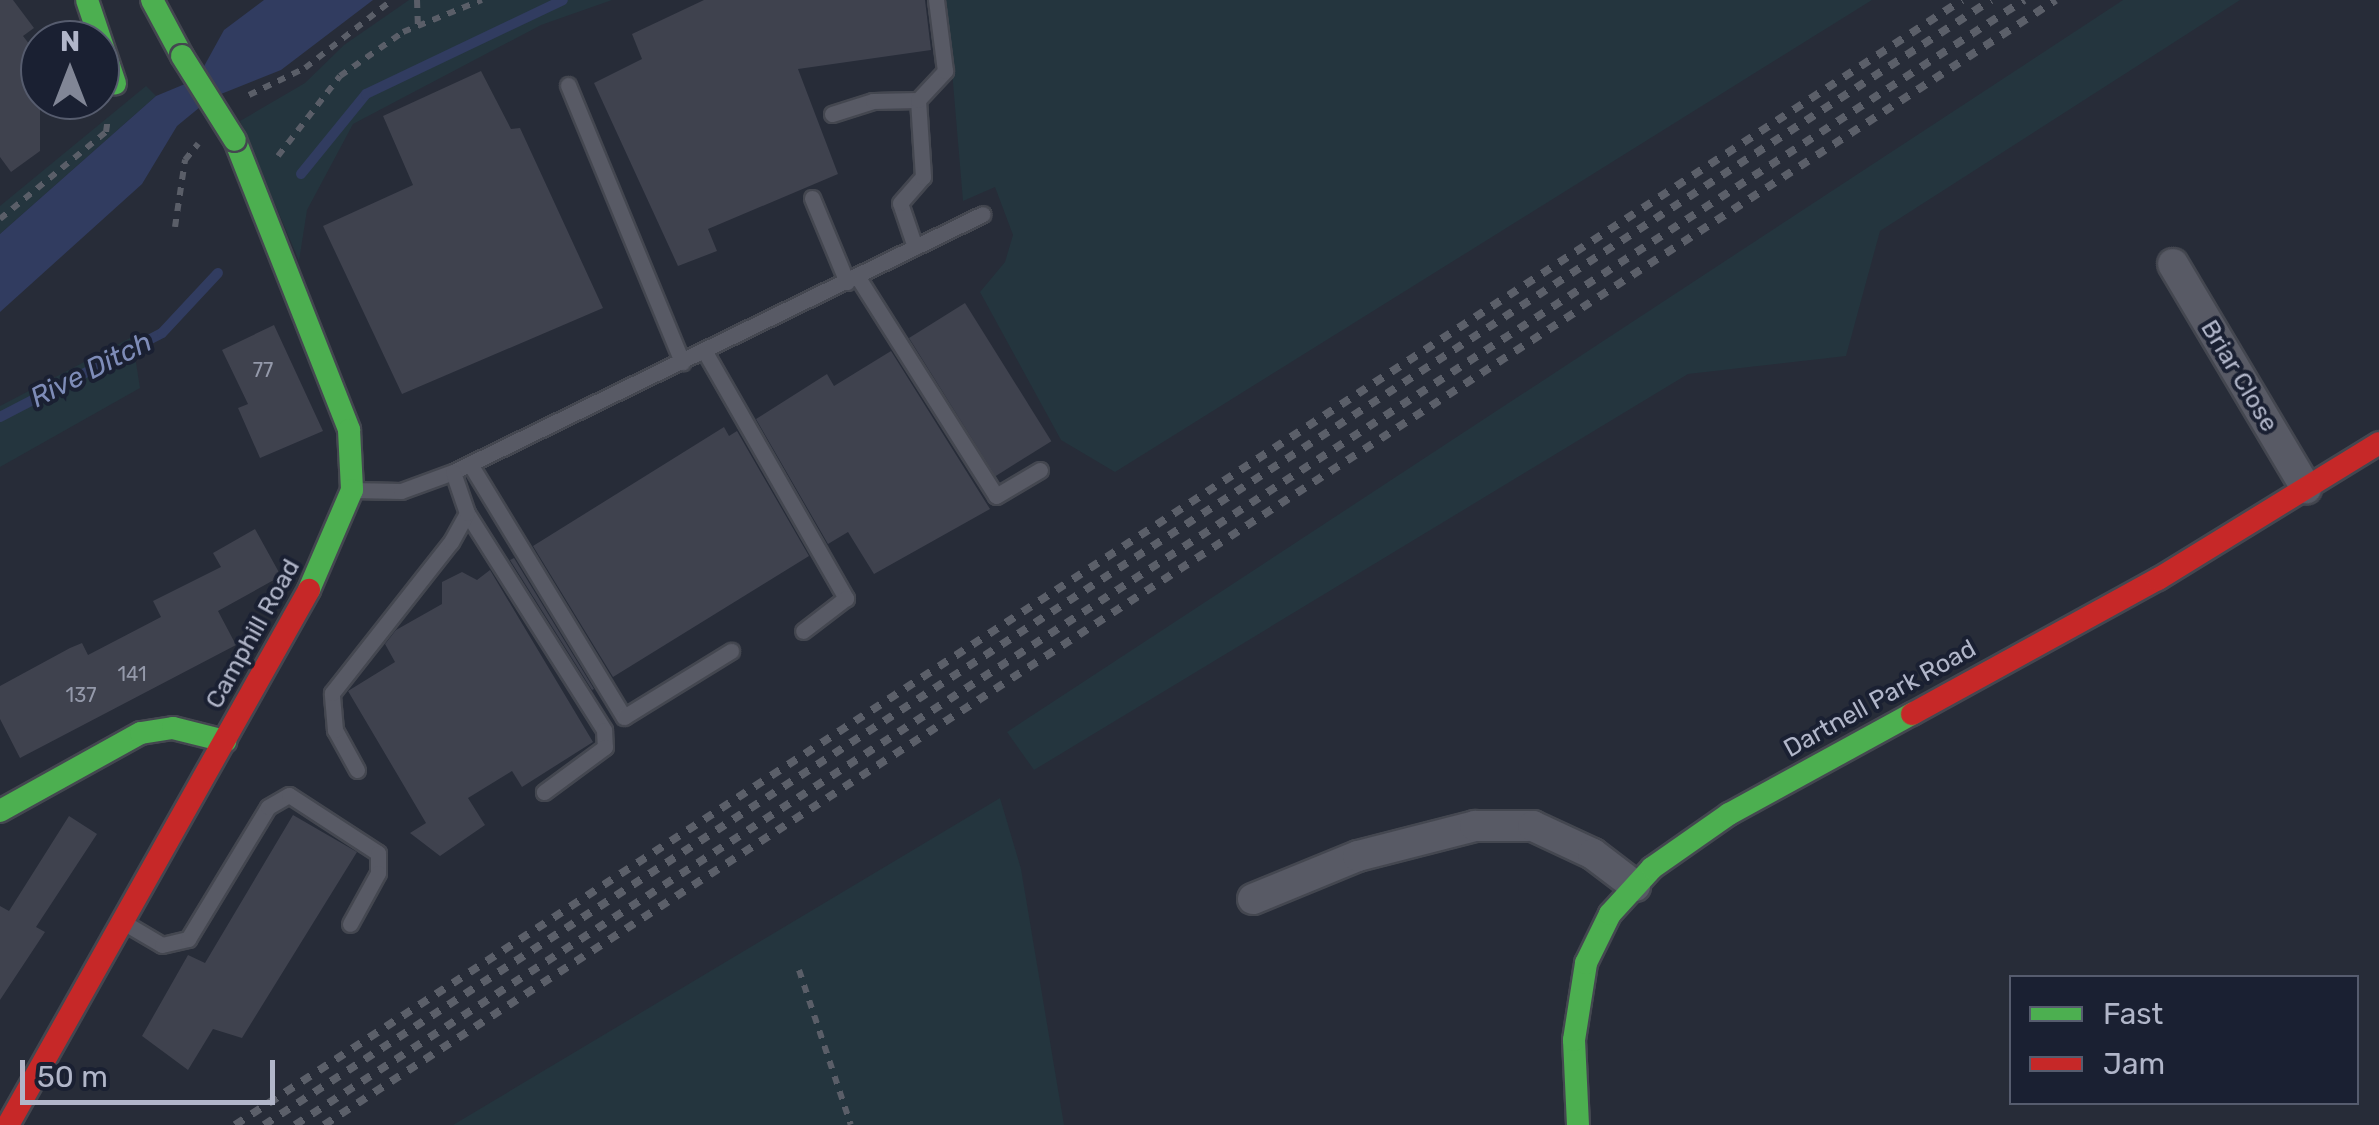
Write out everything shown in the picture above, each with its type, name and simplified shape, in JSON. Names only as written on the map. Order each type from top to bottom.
[{"type":"street","name":"Camphill Road","points":[[8,1125],[328,557],[352,490],[349,430],[236,140],[182,56],[152,0]]},
{"type":"street","name":"Briar Close","points":[[2172,264],[2306,488]]},
{"type":"street","name":"Dartnell Park Road","points":[[1578,1125],[1574,1040],[1586,963],[1610,914],[1635,886],[1729,814],[2158,580],[2379,443]]},
{"type":"street","points":[[0,811],[140,733],[173,728],[225,741]]},
{"type":"street","points":[[1252,899],[1358,856],[1476,826],[1532,826],[1593,854],[1635,886]]},
{"type":"lane","points":[[832,114],[872,101],[918,100],[945,71],[936,0]]},
{"type":"lane","points":[[568,85],[682,362]]},
{"type":"lane","points":[[916,247],[900,203],[922,177],[918,100]]},
{"type":"lane","points":[[812,198],[852,279],[996,496],[1040,470]]},
{"type":"lane","points":[[352,490],[401,491],[453,472],[983,214]]},
{"type":"lane","points":[[704,352],[846,598],[803,631]]},
{"type":"lane","points":[[470,464],[624,717],[731,651]]},
{"type":"lane","points":[[453,472],[466,513],[604,730],[605,747],[544,792]]},
{"type":"lane","points":[[357,770],[334,730],[332,693],[466,513]]},
{"type":"lane","points":[[123,922],[162,944],[188,940],[268,807],[289,795],[378,854],[378,873],[350,924]]},
{"type":"path","points":[[231,103],[305,68],[392,0]]},
{"type":"path","points":[[417,0],[418,27]]},
{"type":"path","points":[[255,190],[340,76],[418,27],[482,0]]},
{"type":"path","points":[[0,218],[106,132],[108,120]]},
{"type":"path","points":[[175,228],[186,160]]},
{"type":"path","points":[[799,970],[851,1125]]},
{"type":"shaded area","points":[[409,0],[612,0],[541,25],[353,124],[307,210],[299,261],[240,121],[305,83],[344,45]]},
{"type":"shaded area","points":[[946,0],[1872,0],[1115,472],[1061,440],[980,292],[1005,262],[1013,235],[995,187],[963,201]]},
{"type":"shaded area","points":[[2123,0],[2240,0],[1880,231],[1846,356],[1688,374],[1034,770],[1007,732]]},
{"type":"shaded area","points":[[146,86],[156,96],[0,234],[0,206],[105,120],[120,120],[120,107]]},
{"type":"shaded area","points":[[132,337],[140,388],[0,467],[0,406]]},
{"type":"shaded area","points":[[1000,798],[1021,869],[1064,1125],[453,1125]]},
{"type":"water","points":[[264,0],[373,0],[281,70],[211,98],[177,126],[142,184],[0,312],[0,234],[156,96],[197,79],[224,30]]},
{"type":"building","points":[[0,0],[13,0],[28,20],[20,20],[20,120],[40,120],[40,151],[11,172],[0,157]]},
{"type":"building","points":[[704,0],[925,0],[931,50],[798,69],[838,174],[708,229],[717,251],[678,266],[594,83],[642,59],[632,34]]},
{"type":"building","points":[[481,71],[511,129],[520,128],[603,308],[402,394],[323,226],[413,185],[383,116]]},
{"type":"building","points":[[965,303],[1051,441],[995,476],[909,338]]},
{"type":"building","points":[[274,325],[323,431],[260,458],[238,408],[248,404],[222,350]]},
{"type":"building","points":[[891,351],[990,509],[874,574],[848,532],[828,544],[756,419],[827,374],[834,386]]},
{"type":"building","points":[[724,427],[729,436],[737,431],[809,556],[613,677],[533,546]]},
{"type":"building","points":[[255,529],[281,576],[218,611],[236,645],[20,758],[0,719],[0,686],[70,648],[82,643],[88,655],[161,617],[153,601],[221,567],[213,553]]},
{"type":"building","points":[[514,558],[594,689],[510,560]]},
{"type":"building","points":[[490,570],[593,742],[522,787],[512,771],[468,798],[485,825],[440,856],[410,833],[426,823],[348,691],[395,662],[385,644],[396,630],[442,604],[442,582],[462,572],[477,580]]},
{"type":"building","points":[[293,815],[357,852],[242,1038],[213,1029],[188,1070],[142,1036],[188,955],[205,963]]},
{"type":"building","points":[[69,816],[97,834],[36,927],[45,932],[0,1000],[0,906],[9,911]]},
{"type":"waterway","name":"Rive Ditch","points":[[301,174],[366,94],[563,0]]},
{"type":"waterway","name":"Rive Ditch","points":[[0,417],[162,333],[218,273]]},
{"type":"railway","points":[[235,1125],[1962,0]]},
{"type":"railway","points":[[264,1125],[1991,0]]},
{"type":"railway","points":[[295,1125],[2024,0]]},
{"type":"railway","points":[[324,1125],[2056,0]]},
{"type":"traffic: fast","points":[[87,0],[94,20]]},
{"type":"traffic: fast","points":[[152,0],[182,56]]},
{"type":"traffic: fast","points":[[182,56],[235,140]]},
{"type":"traffic: fast","points":[[235,140],[349,430],[352,490],[309,590]]},
{"type":"traffic: fast","points":[[1578,1125],[1574,1040],[1586,963],[1610,914],[1652,868],[1729,814],[1912,714]]},
{"type":"traffic: fast","points":[[0,811],[141,733],[173,728],[225,741]]},
{"type":"traffic: jam","points":[[1912,714],[2158,579],[2379,443]]},
{"type":"traffic: jam","points":[[8,1125],[309,590]]}]
